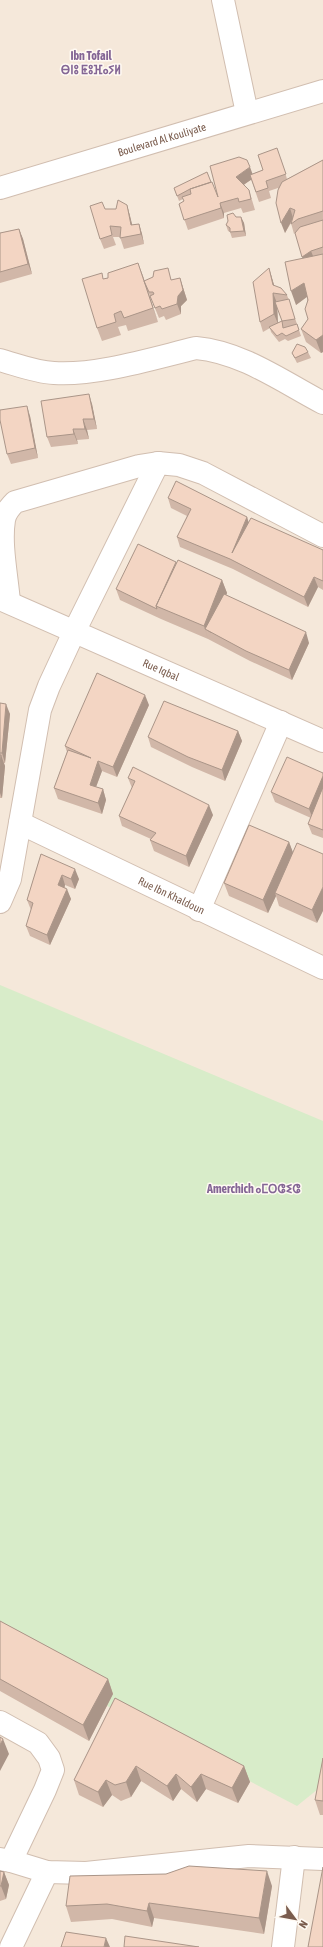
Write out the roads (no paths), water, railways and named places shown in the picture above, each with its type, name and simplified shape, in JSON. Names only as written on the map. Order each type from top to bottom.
[{"type":"street","points":[[223,0],[247,113]]},
{"type":"street","name":"Boulevard Al Kouliyate","points":[[0,188],[323,91]]},
{"type":"street","points":[[0,360],[53,374],[83,373],[196,348],[215,350],[240,359],[323,403]]},
{"type":"street","points":[[0,902],[10,879],[40,710],[49,686],[75,630],[158,463]]},
{"type":"street","points":[[5,600],[2,537],[4,520],[8,510],[15,502],[139,466],[158,463],[179,465],[203,474],[323,536]]},
{"type":"street","name":"Rue Iqbal","points":[[5,600],[323,741]]},
{"type":"street","points":[[199,910],[281,722]]},
{"type":"street","name":"Rue Ibn Khaldoun","points":[[20,823],[199,910],[323,968]]},
{"type":"street","points":[[0,1722],[38,1743],[49,1758],[53,1770],[45,1790],[6,1860],[47,1872],[101,1872],[249,1856],[323,1859]]},
{"type":"street","points":[[283,1947],[294,1857]]},
{"type":"street","points":[[11,1947],[47,1872]]},
{"type":"district","name":"Ibn Tofail ⴱⵏⵓ ⵟⵓⴼⴰⵢⵍ","points":[[91,63]]},
{"type":"district","name":"Amerchich ⴰⵎⵔⵛⵉⵛ","points":[[254,1189]]}]
